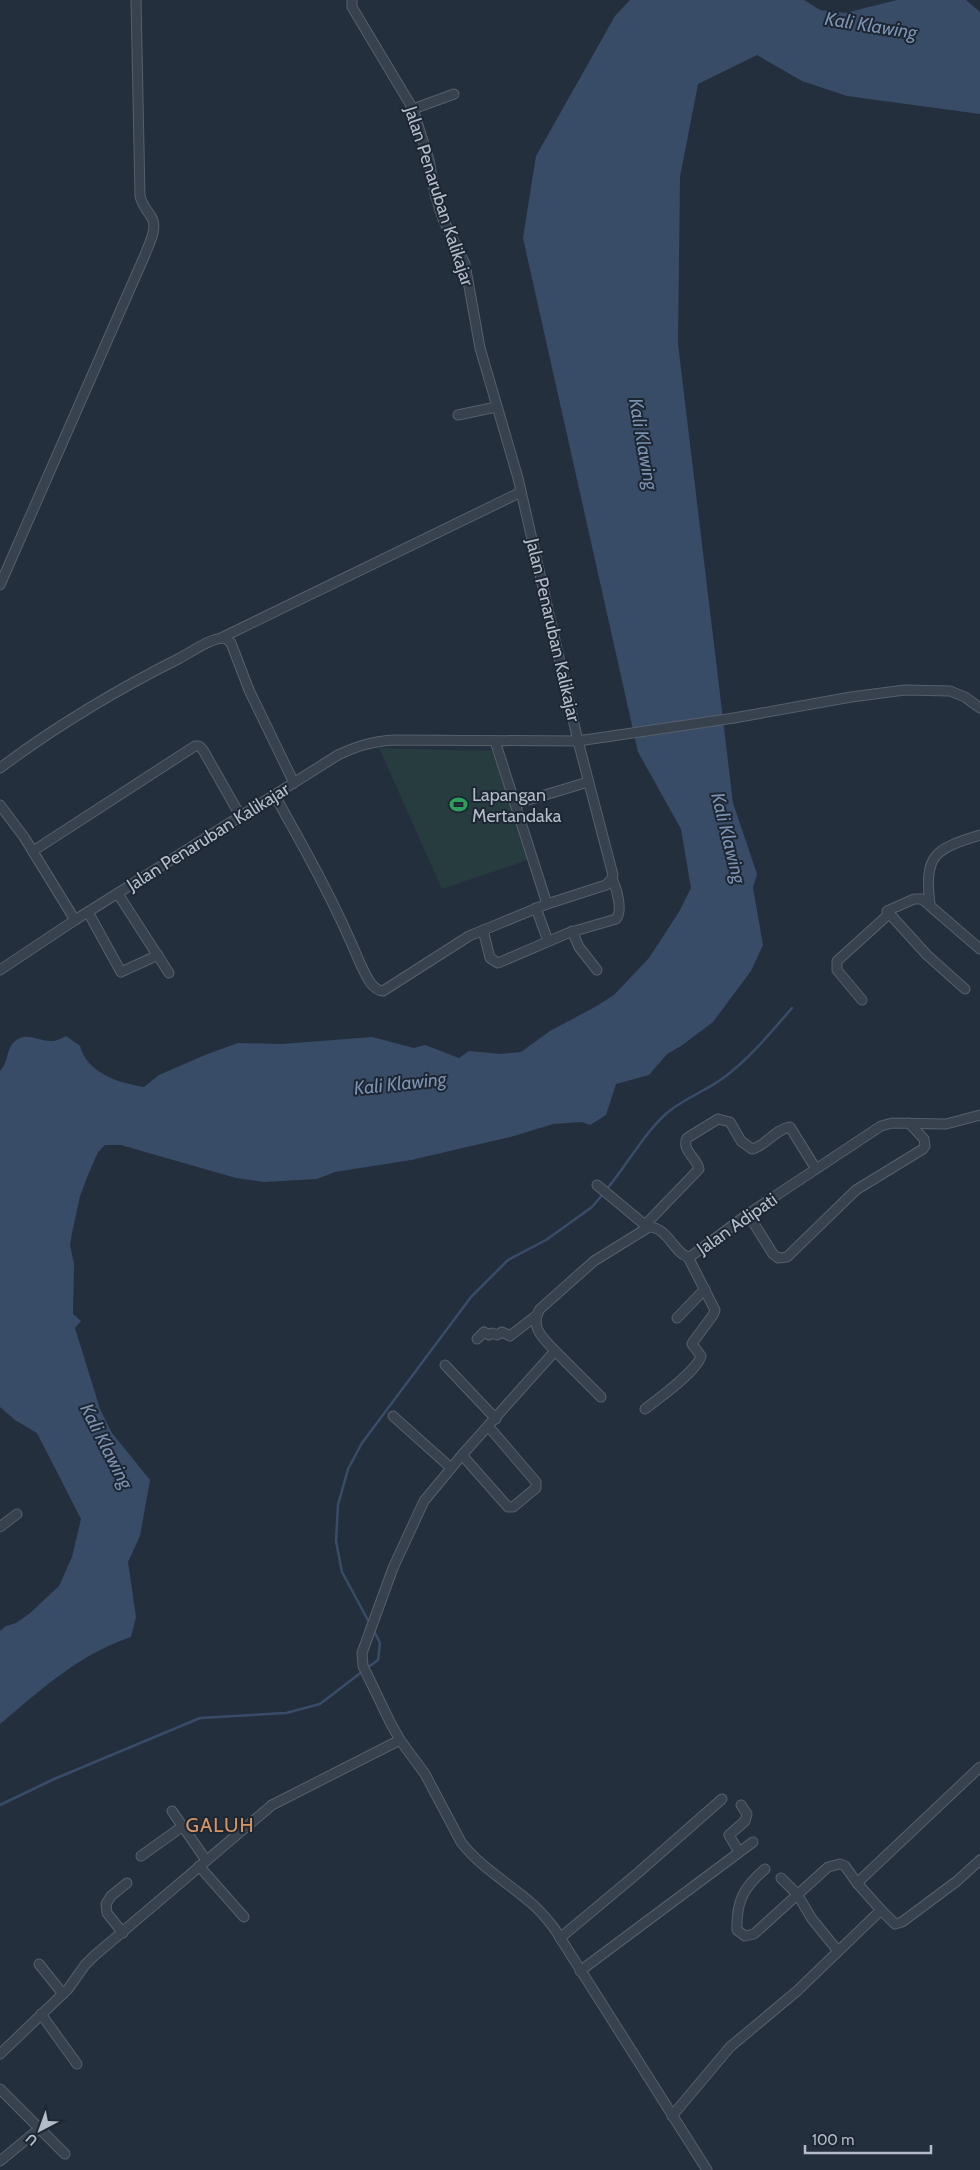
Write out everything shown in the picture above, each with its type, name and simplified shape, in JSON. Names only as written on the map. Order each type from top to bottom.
[{"type":"street","points":[[0,585],[140,266],[154,229],[153,221],[142,204],[140,196],[136,0]]},
{"type":"street","name":"Jalan Penaruban Kalikajar","points":[[0,970],[75,920],[338,755],[372,741],[578,741],[521,492],[480,348],[465,264],[443,219],[435,194],[429,160],[413,109],[352,7],[352,0]]},
{"type":"street","points":[[413,109],[454,94]]},
{"type":"street","points":[[458,415],[496,407]]},
{"type":"street","points":[[0,768],[68,719],[119,688],[521,492]]},
{"type":"street","points":[[221,638],[229,640],[231,643],[249,690],[294,783]]},
{"type":"street","points":[[483,930],[490,958],[498,963],[548,941],[618,917],[617,891],[612,880],[613,875],[578,741],[905,690],[950,691],[965,697],[980,708]]},
{"type":"street","points":[[495,741],[547,904]]},
{"type":"street","points":[[33,851],[195,746],[199,746],[203,750],[241,817]]},
{"type":"street","points":[[515,804],[588,782]]},
{"type":"street","points":[[275,796],[341,917],[365,974],[379,991],[388,989],[458,942],[483,930],[536,908],[606,885],[612,880]]},
{"type":"street","points":[[0,805],[33,851],[75,920]]},
{"type":"street","points":[[930,904],[928,874],[936,856],[947,846],[980,835]]},
{"type":"street","points":[[118,894],[169,974]]},
{"type":"street","points":[[862,1000],[836,970],[837,961],[889,914],[888,910],[914,899],[922,899],[980,949]]},
{"type":"street","points":[[536,908],[548,941]]},
{"type":"street","points":[[88,912],[121,972],[158,955]]},
{"type":"street","points":[[889,914],[926,954],[965,989]]},
{"type":"street","points":[[572,932],[579,947],[596,970]]},
{"type":"street","name":"Jalan Adipati","points":[[644,1227],[659,1229],[684,1256],[688,1257],[748,1214],[881,1126],[892,1123],[946,1124],[976,1117]]},
{"type":"street","points":[[601,1397],[555,1351],[536,1328],[537,1316],[540,1309],[582,1271],[644,1227],[699,1170],[698,1164],[685,1145],[687,1138],[718,1119],[730,1122],[741,1141],[752,1149],[762,1145],[784,1128],[790,1127],[816,1170]]},
{"type":"street","points":[[748,1214],[774,1254],[778,1258],[787,1257],[856,1190],[923,1149],[925,1146],[924,1139],[909,1123]]},
{"type":"street","points":[[597,1185],[644,1227]]},
{"type":"street","points":[[645,1409],[677,1384],[700,1359],[692,1342],[715,1310],[688,1257]]},
{"type":"street","points":[[677,1318],[705,1289]]},
{"type":"street","points":[[476,1339],[484,1332],[488,1335],[493,1333],[497,1335],[502,1332],[510,1336],[537,1316]]},
{"type":"street","points":[[555,1351],[489,1427],[450,1468],[424,1501],[393,1568],[361,1657],[369,1680],[400,1740],[426,1774],[461,1842],[469,1852],[532,1904],[560,1938],[707,2170]]},
{"type":"street","points":[[445,1365],[496,1419]]},
{"type":"street","points":[[392,1416],[450,1468]]},
{"type":"street","points":[[462,1455],[510,1508],[536,1488],[536,1482],[489,1427]]},
{"type":"street","points":[[0,1527],[17,1514]]},
{"type":"street","points":[[0,2054],[63,1994],[85,1965],[203,1863],[280,1800],[400,1740]]},
{"type":"street","points":[[857,1883],[980,1767]]},
{"type":"street","points":[[560,1938],[722,1799]]},
{"type":"street","points":[[739,1852],[729,1835],[746,1819],[747,1814],[741,1805]]},
{"type":"street","points":[[172,1811],[183,1826],[203,1863],[244,1917]]},
{"type":"street","points":[[141,1856],[183,1826]]},
{"type":"street","points":[[580,1971],[753,1842]]},
{"type":"street","points":[[765,1869],[748,1883],[739,1902],[736,1930],[748,1936],[754,1934],[828,1867],[836,1863],[845,1866],[857,1883],[895,1924],[902,1922],[958,1881],[980,1860]]},
{"type":"street","points":[[781,1878],[797,1894],[812,1919],[838,1951]]},
{"type":"street","points":[[123,1933],[107,1913],[106,1904],[107,1900],[127,1883]]},
{"type":"street","points":[[672,2116],[730,2047],[797,1991],[881,1910]]},
{"type":"street","points":[[39,1964],[63,1994]]},
{"type":"street","points":[[41,2014],[77,2064]]},
{"type":"street","points":[[0,2088],[65,2154]]},
{"type":"street","points":[[0,2160],[39,2129]]},
{"type":"green space","name":"Lapangan Mertandaka","points":[[379,748],[493,751],[528,860],[442,889]]},
{"type":"water","name":"Kali Klawing","points":[[630,0],[804,0],[820,10],[845,13],[897,0],[966,0],[980,12],[980,114],[847,96],[802,81],[757,55],[698,84],[680,177],[678,344],[733,803],[757,874],[753,888],[763,945],[751,971],[713,1022],[667,1054],[649,1075],[616,1084],[606,1115],[590,1125],[582,1122],[553,1124],[514,1136],[411,1160],[335,1172],[317,1179],[264,1182],[236,1178],[121,1145],[105,1145],[98,1152],[80,1196],[70,1245],[74,1264],[73,1314],[81,1321],[75,1328],[100,1409],[112,1433],[150,1480],[140,1536],[128,1562],[136,1617],[131,1637],[112,1644],[77,1663],[0,1724],[0,1631],[29,1614],[59,1586],[72,1557],[81,1519],[37,1433],[15,1420],[0,1407],[0,1071],[13,1043],[22,1037],[53,1041],[66,1036],[80,1046],[89,1063],[97,1070],[124,1083],[144,1087],[159,1075],[238,1043],[282,1044],[372,1037],[414,1048],[425,1045],[459,1058],[469,1051],[501,1054],[521,1052],[550,1031],[614,995],[649,958],[679,912],[691,888],[681,829],[638,752],[523,238],[536,156],[615,16]]},
{"type":"waterway","points":[[606,1190],[643,1139],[668,1112],[735,1069],[792,1008]]},
{"type":"waterway","points":[[370,1624],[342,1572],[336,1541],[338,1505],[348,1469],[362,1443],[471,1297],[508,1260],[546,1240],[592,1207],[603,1194]]},
{"type":"waterway","points":[[367,1668],[378,1660],[380,1643],[374,1631]]},
{"type":"waterway","points":[[0,1805],[52,1780],[200,1718],[286,1713],[320,1704],[363,1671]]},
{"type":"place","name":"Lapangan Mertandaka","points":[[458,805]]},
{"type":"district","name":"GALUH","points":[[220,1825]]}]
